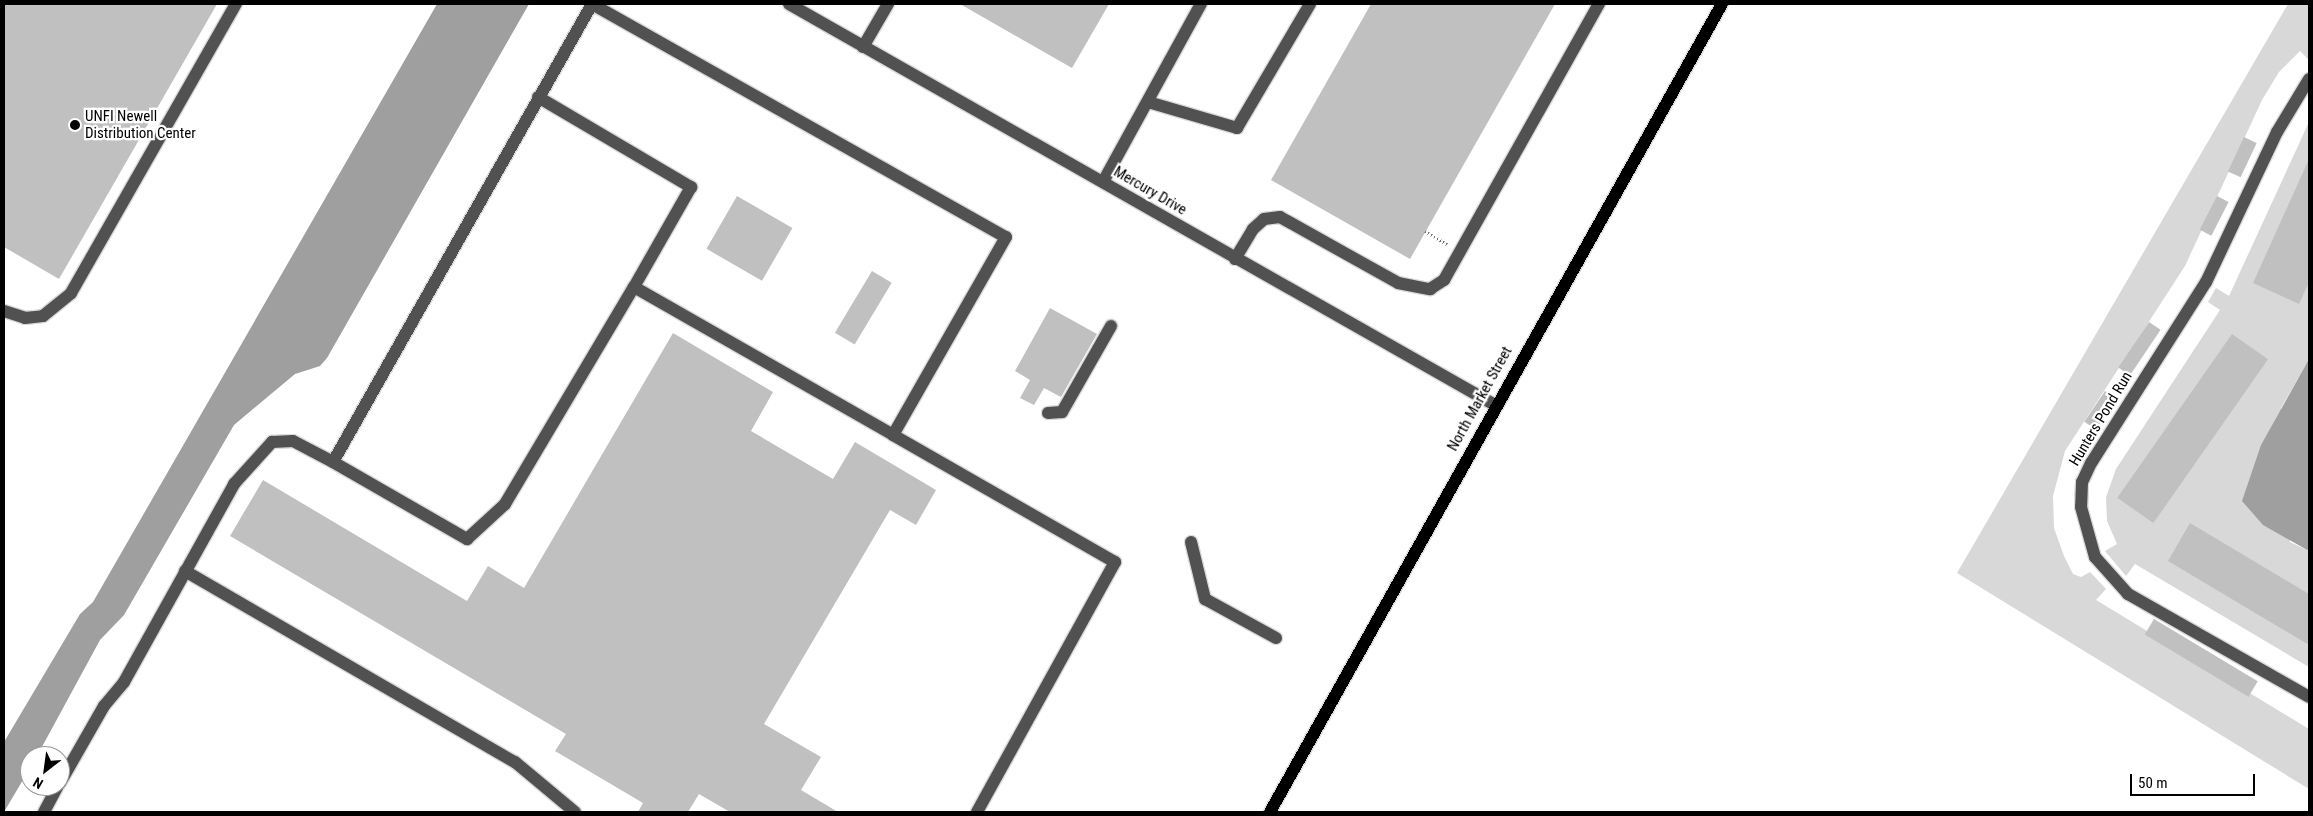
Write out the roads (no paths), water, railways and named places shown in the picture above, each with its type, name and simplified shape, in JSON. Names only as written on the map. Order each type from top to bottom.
[{"type":"main road","name":"North Market Street","points":[[1270,812],[1722,4]]},
{"type":"street","points":[[4,311],[25,318],[43,316],[71,293],[236,4]]},
{"type":"street","points":[[333,462],[592,4],[1006,237],[893,435]]},
{"type":"street","name":"Mercury Drive","points":[[789,4],[806,8],[863,47],[1496,405]]},
{"type":"street","points":[[863,47],[888,4]]},
{"type":"street","points":[[1103,182],[1201,4]]},
{"type":"street","points":[[1148,102],[1237,128],[1310,4]]},
{"type":"street","points":[[1235,258],[1253,229],[1264,219],[1280,217],[1398,282],[1430,289],[1444,280],[1599,4]]},
{"type":"street","name":"Hunters Pond Run","points":[[2309,79],[2276,132],[2206,282],[2090,463],[2082,482],[2082,507],[2095,557],[2128,594],[2309,697]]},
{"type":"street","points":[[70,765],[234,484],[272,442],[293,441],[467,538],[506,504],[691,187],[538,97]]},
{"type":"street","points":[[634,287],[1115,562],[977,812]]},
{"type":"street","points":[[1048,413],[1062,412],[1111,326]]},
{"type":"street","points":[[1191,542],[1205,599],[1276,638]]},
{"type":"street","points":[[185,571],[516,762],[575,812]]},
{"type":"street","points":[[44,812],[53,796]]},
{"type":"place","name":"UNFI Newell Distribution Center","points":[[75,125]]}]
